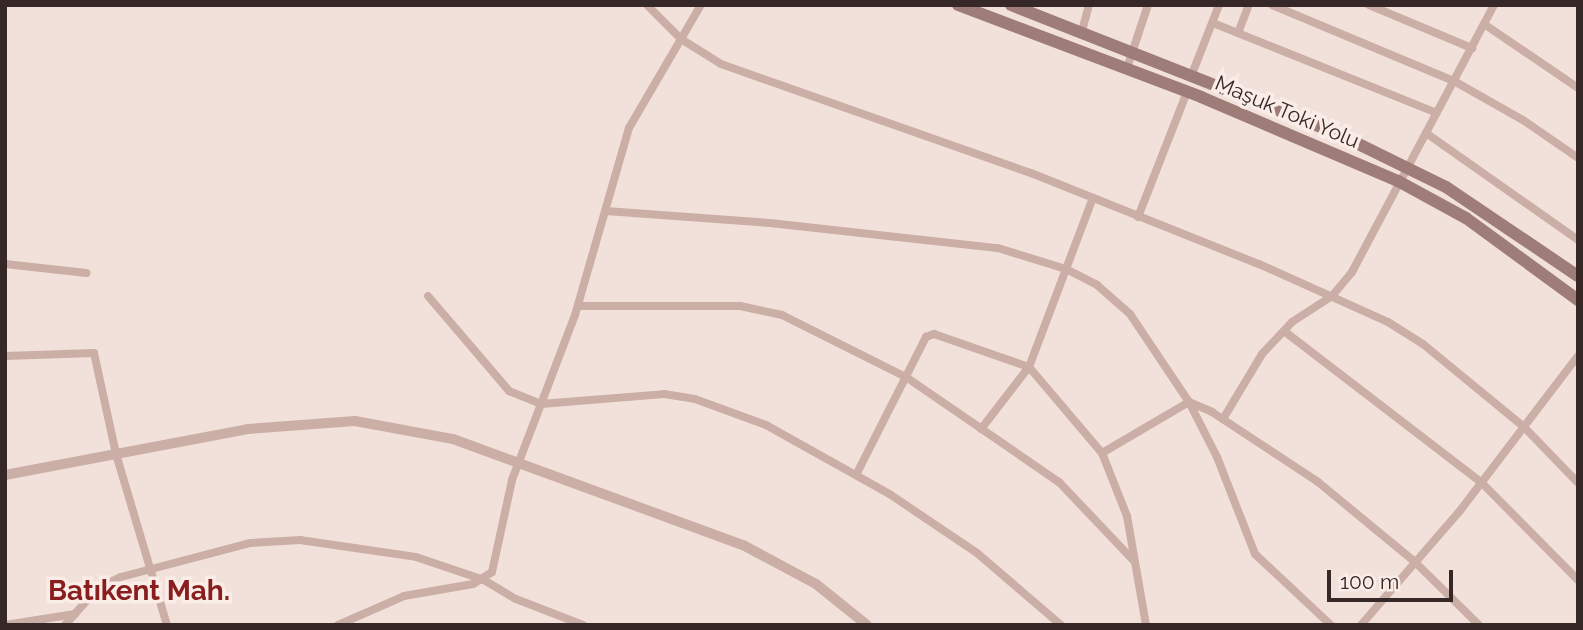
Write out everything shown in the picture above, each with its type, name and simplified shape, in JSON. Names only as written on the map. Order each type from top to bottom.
[{"type":"main road","name":"Maşuk Toki Yolu","points":[[958,5],[1127,68],[1398,181],[1466,218],[1578,300]]},
{"type":"main road","points":[[1011,5],[1192,74],[1406,167],[1500,220],[1578,276]]},
{"type":"street","points":[[647,5],[681,39],[749,75],[1093,198],[1332,296],[1423,344],[1523,426],[1578,483]]},
{"type":"street","points":[[338,625],[404,596],[484,580],[492,572],[519,463],[578,306],[629,128],[701,5]]},
{"type":"street","points":[[1082,31],[1089,5]]},
{"type":"street","points":[[1127,68],[1148,5]]},
{"type":"street","points":[[1192,74],[1219,5]]},
{"type":"street","points":[[1238,33],[1249,5]]},
{"type":"street","points":[[1272,5],[1454,81],[1523,120],[1578,158]]},
{"type":"street","points":[[1369,5],[1472,48]]},
{"type":"street","points":[[1223,419],[1262,354],[1284,331],[1332,296],[1352,272],[1398,181],[1494,5]]},
{"type":"street","points":[[1213,23],[1437,113]]},
{"type":"street","points":[[1485,24],[1578,88]]},
{"type":"street","points":[[1138,216],[1187,92]]},
{"type":"street","points":[[1426,133],[1578,240]]},
{"type":"street","points":[[981,429],[1029,367],[1093,198]]},
{"type":"street","points":[[606,211],[770,223],[998,248],[1066,269],[1097,285],[1130,314],[1189,402],[1255,554],[1331,625]]},
{"type":"street","points":[[5,264],[87,273]]},
{"type":"street","points":[[428,296],[509,391],[541,404],[664,394],[695,399],[766,425],[856,475],[977,552],[1061,625]]},
{"type":"street","points":[[578,306],[758,308],[818,332],[906,377],[1059,482],[1134,561]]},
{"type":"street","points":[[1284,331],[1481,482],[1578,580]]},
{"type":"street","points":[[856,475],[926,337],[933,334],[1029,367],[1102,453],[1127,516],[1146,625]]},
{"type":"street","points":[[5,356],[94,353],[116,454],[147,569],[167,625]]},
{"type":"street","points":[[1361,625],[1481,482],[1578,356]]},
{"type":"street","points":[[1189,402],[1223,419],[1318,482],[1414,561],[1479,625]]},
{"type":"street","points":[[1102,453],[1189,402]]},
{"type":"street","points":[[5,475],[248,429],[355,421],[453,439],[743,545],[816,584],[867,625]]},
{"type":"street","points":[[65,625],[98,588],[147,569],[250,543],[300,540],[416,557],[484,580],[516,600],[583,625]]},
{"type":"street","points":[[5,625],[75,614]]},
{"type":"district","name":"Batıkent Mah.","points":[[139,591]]}]
